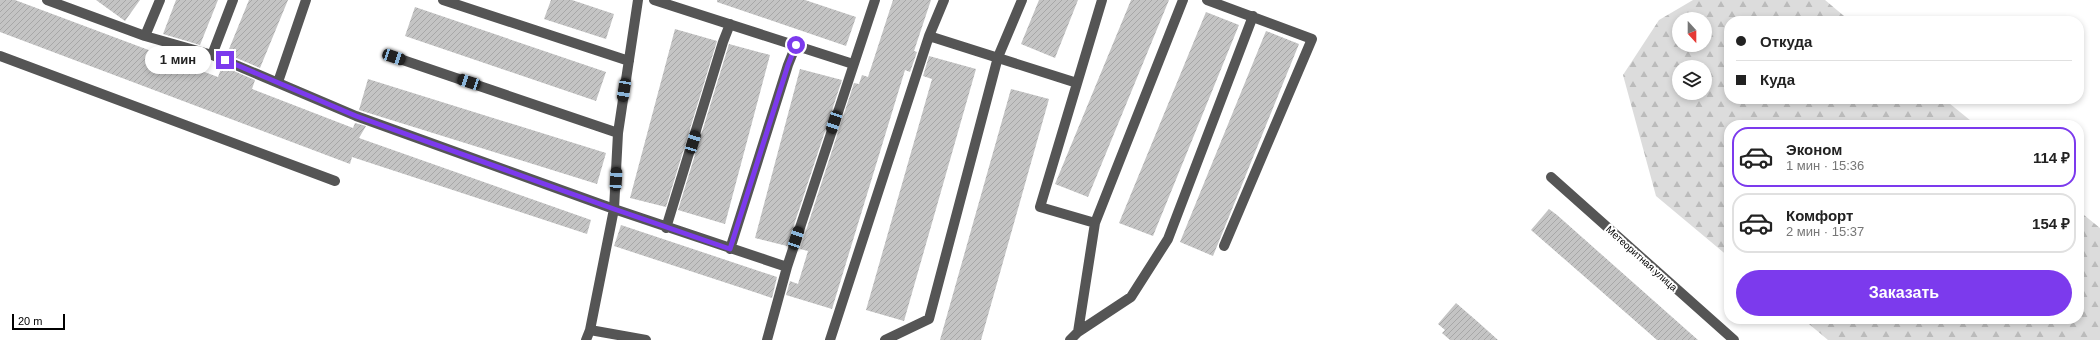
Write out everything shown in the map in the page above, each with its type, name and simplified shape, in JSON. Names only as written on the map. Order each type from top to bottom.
[{"type":"street","points":[[47,0],[145,36],[212,55],[356,116],[666,228],[787,267]]},
{"type":"street","points":[[145,36],[160,0]]},
{"type":"street","points":[[212,55],[233,0]]},
{"type":"street","points":[[278,82],[306,0]]},
{"type":"street","points":[[443,0],[629,61]]},
{"type":"street","points":[[586,340],[590,330],[614,209],[618,133],[638,0]]},
{"type":"street","points":[[654,0],[853,64]]},
{"type":"street","points":[[830,340],[929,36],[944,0]]},
{"type":"street","points":[[885,340],[929,319],[998,57],[1022,0]]},
{"type":"street","points":[[1095,223],[1040,207],[1102,0]]},
{"type":"street","points":[[1078,332],[1095,223],[1183,0]]},
{"type":"street","points":[[1207,0],[1312,39],[1224,246]]},
{"type":"street","points":[[767,340],[787,267],[873,1]]},
{"type":"street","points":[[1070,340],[1078,332],[1131,297],[1168,239],[1253,16]]},
{"type":"street","points":[[666,228],[730,24]]},
{"type":"street","points":[[929,36],[1077,83]]},
{"type":"street","points":[[730,249],[788,65],[796,45]]},
{"type":"street","points":[[0,56],[335,181]]},
{"type":"street","points":[[394,57],[618,133]]},
{"type":"street","name":"Метеоритная улица","points":[[1550,177],[1734,340]]},
{"type":"street","points":[[590,330],[646,340]]},
{"type":"green space","points":[[1693,0],[1825,0],[1844,16],[1724,16],[1724,104],[1950,104],[1970,120],[1724,120],[1724,253],[1656,196],[1623,75],[1659,20],[1672,12],[1672,52],[1712,52],[1712,12],[1673,12]]},
{"type":"green space","points":[[2084,215],[2100,228],[2100,340],[1828,340],[1809,324],[2084,324]]},
{"type":"building","points":[[0,0],[15,0],[178,61],[160,47],[195,57],[191,67],[218,77],[222,66],[255,80],[252,89],[353,128],[355,123],[366,126],[359,138],[591,220],[587,234],[352,157],[350,164],[0,32]]},
{"type":"building","points":[[96,0],[140,0],[125,21]]},
{"type":"building","points":[[176,0],[218,0],[200,45],[163,34]]},
{"type":"building","points":[[249,0],[288,0],[260,68],[227,54]]},
{"type":"building","points":[[551,0],[572,0],[614,14],[606,39],[544,19]]},
{"type":"building","points":[[717,0],[805,0],[856,17],[846,46],[717,2]]},
{"type":"building","points":[[893,0],[931,0],[914,51],[917,52],[910,72],[905,70],[832,309],[786,295],[790,281],[798,284],[808,251],[800,249],[854,83],[859,84],[862,75],[868,77]]},
{"type":"building","points":[[1039,0],[1078,0],[1055,58],[1021,44]]},
{"type":"building","points":[[1131,0],[1169,0],[1088,197],[1055,184]]},
{"type":"building","points":[[415,7],[606,72],[596,101],[405,36]]},
{"type":"building","points":[[1206,12],[1239,25],[1153,236],[1119,223]]},
{"type":"building","points":[[675,29],[717,41],[666,207],[630,198]]},
{"type":"building","points":[[1266,31],[1299,44],[1213,256],[1180,242]]},
{"type":"building","points":[[729,44],[770,55],[725,224],[678,210]]},
{"type":"building","points":[[929,56],[976,69],[904,321],[866,310],[932,79],[923,76]]},
{"type":"building","points":[[800,69],[842,80],[787,246],[755,238]]},
{"type":"building","points":[[368,79],[606,153],[597,184],[359,110]]},
{"type":"building","points":[[1011,89],[1049,99],[981,340],[940,340]]},
{"type":"building","points":[[1549,209],[1698,340],[1657,340],[1531,230]]},
{"type":"building","points":[[621,225],[777,277],[772,298],[614,246]]},
{"type":"building","points":[[1456,303],[1498,340],[1450,340],[1442,333],[1445,330],[1438,324]]},
{"type":"route","points":[[225,60],[356,116],[666,228],[730,249],[788,65],[796,45]]}]
